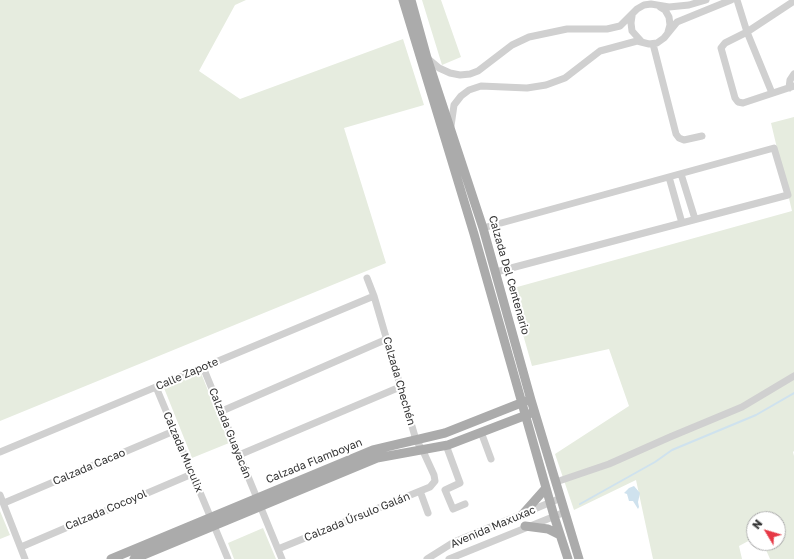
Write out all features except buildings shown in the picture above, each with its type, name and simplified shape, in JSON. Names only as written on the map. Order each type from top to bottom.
[{"type":"main road","name":"Calzada Del Centenario","points":[[403,0],[427,58],[483,228],[531,400],[579,559]]},
{"type":"main road","name":"Calzada Del Centenario","points":[[411,0],[418,39],[554,516],[568,559]]},
{"type":"main road","name":"Calzada Flamboyan","points":[[111,559],[212,521],[373,450],[400,442],[445,433],[531,400]]},
{"type":"main road","name":"Calzada Flamboyan","points":[[259,501],[377,458],[423,451],[446,445],[535,412]]},
{"type":"main road","points":[[522,515],[546,488]]},
{"type":"main road","name":"Calzada Flamboyan","points":[[134,559],[212,521]]},
{"type":"main road","points":[[525,526],[548,529],[560,535]]},
{"type":"street","points":[[659,6],[669,7],[689,5],[706,0]]},
{"type":"street","points":[[450,127],[454,105],[461,96],[469,90],[482,86],[527,88],[546,85],[565,78],[600,51],[619,44],[637,41],[653,44],[664,38],[677,22],[731,0]]},
{"type":"street","points":[[737,0],[747,32],[772,93]]},
{"type":"street","points":[[794,1],[747,32],[724,43],[721,48],[735,98],[738,102],[743,103],[792,87],[790,80],[794,74]]},
{"type":"street","points":[[427,58],[439,68],[460,75],[478,71],[512,45],[529,37],[567,29],[607,29],[620,26],[637,9],[649,2],[665,10],[669,17],[670,25],[668,32]]},
{"type":"street","points":[[632,15],[630,23],[632,31],[642,42]]},
{"type":"street","points":[[653,44],[676,134],[679,138],[684,140],[702,136]]},
{"type":"street","points":[[483,228],[774,148],[788,195],[496,272]]},
{"type":"street","points":[[681,174],[695,219]]},
{"type":"street","points":[[669,177],[682,223]]},
{"type":"street","name":"Calzada Chechén","points":[[367,278],[374,296],[416,440],[423,451],[434,475],[435,481]]},
{"type":"street","name":"Calle Zapote","points":[[0,452],[374,296]]},
{"type":"street","points":[[222,411],[387,339]]},
{"type":"street","name":"Calzada Guayacán","points":[[203,367],[282,559]]},
{"type":"street","points":[[556,482],[609,464],[742,407],[794,376]]},
{"type":"street","name":"Calzada Muculix","points":[[156,387],[228,559]]},
{"type":"street","points":[[239,455],[400,387]]},
{"type":"street","name":"Calzada Cacao","points":[[4,504],[174,431]]},
{"type":"street","points":[[481,432],[491,459]]},
{"type":"street","points":[[446,445],[460,483],[445,490],[453,509],[465,504]]},
{"type":"street","name":"Calzada Cocoyol","points":[[21,547],[192,474]]},
{"type":"street","name":"Calzada Úrsulo Galán","points":[[278,549],[430,487],[435,481]]},
{"type":"street","points":[[420,491],[428,512]]},
{"type":"street","points":[[0,495],[25,559]]},
{"type":"street","name":"Avenida Maxuxac","points":[[427,559],[454,542],[560,498]]},
{"type":"street","name":"Avenida Maxuxac","points":[[449,559],[525,526],[565,512]]},
{"type":"street","points":[[474,534],[479,546]]},
{"type":"shaded area","points":[[0,0],[246,0],[235,5],[199,71],[240,99],[403,39],[424,105],[344,128],[386,263],[0,421]]},
{"type":"shaded area","points":[[422,0],[441,0],[461,57],[442,65]]},
{"type":"shaded area","points":[[794,117],[794,559],[770,559],[766,551],[786,551],[786,511],[746,511],[746,542],[739,546],[742,559],[653,559],[636,480],[574,510],[555,454],[629,406],[609,349],[532,366],[510,289],[792,211],[771,123]]},
{"type":"shaded area","points":[[201,373],[229,443],[192,458],[164,388]]},
{"type":"shaded area","points":[[0,511],[10,535],[0,539]]},
{"type":"shaded area","points":[[263,528],[276,559],[234,559],[228,543]]},
{"type":"water","points":[[634,486],[640,493],[638,509],[633,501],[629,501],[627,494],[624,493],[629,488]]},
{"type":"waterway","points":[[580,504],[655,462],[672,450],[756,415],[794,393]]}]
